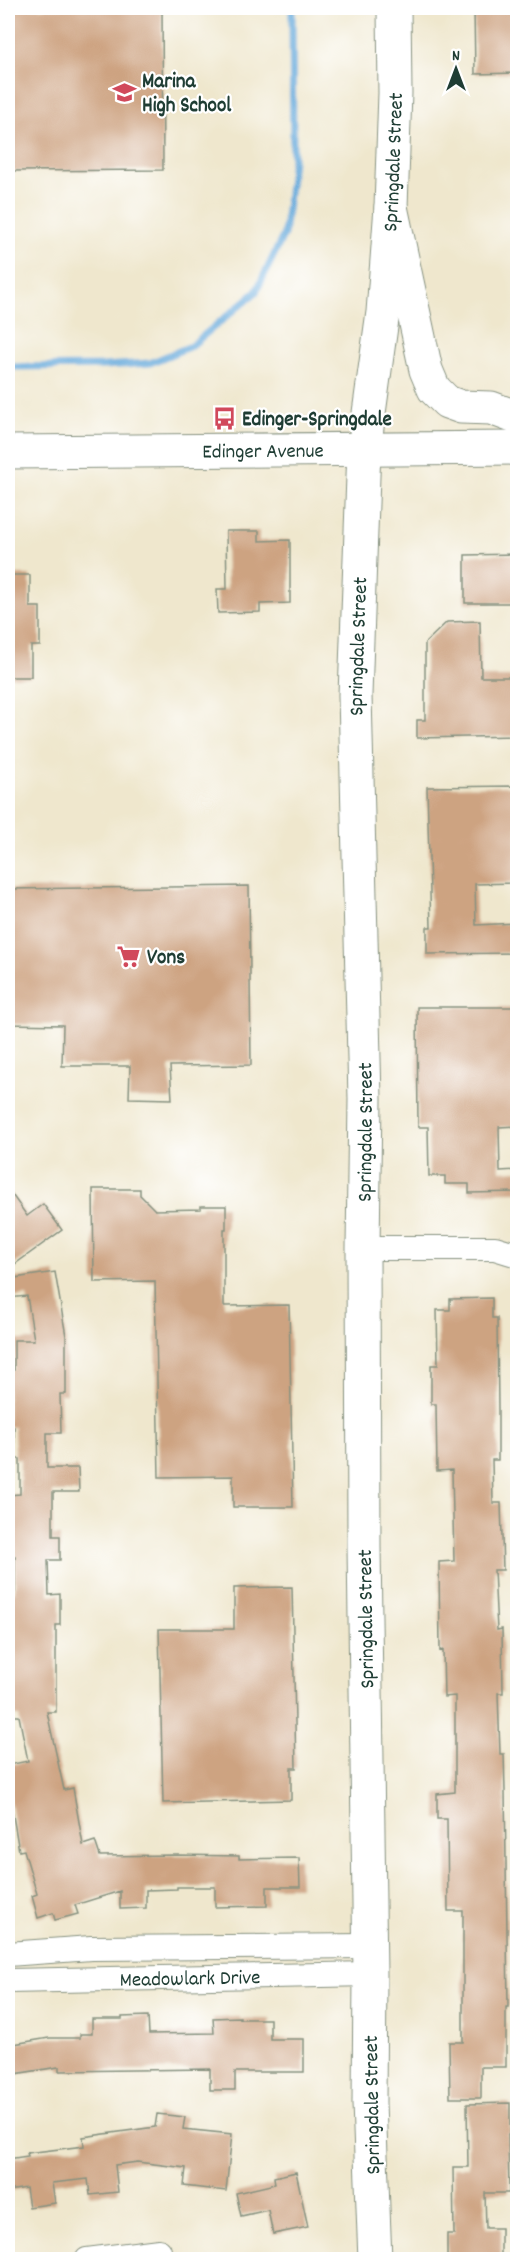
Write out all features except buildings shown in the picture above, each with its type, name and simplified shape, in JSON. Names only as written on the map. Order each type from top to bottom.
[{"type":"main road","name":"Springdale Street","points":[[375,2259],[369,2103],[370,1960],[363,1248],[365,1099],[355,695],[364,450],[383,312],[391,207],[395,93],[394,8]]},
{"type":"main road","points":[[391,207],[426,370],[434,389],[447,402],[461,407],[491,408],[518,418]]},
{"type":"main road","name":"Edinger Avenue","points":[[8,452],[518,448]]},
{"type":"street","points":[[363,1248],[495,1248],[518,1255]]},
{"type":"street","name":"Meadowlark Drive","points":[[8,1953],[91,1948],[370,1960]]},
{"type":"street","points":[[8,1953],[11,1980]]},
{"type":"street","name":"Meadowlark Drive","points":[[11,1980],[370,1960]]},
{"type":"street","points":[[87,2259],[159,2251]]},
{"type":"waterway","points":[[8,367],[150,363],[191,346],[256,292],[284,234],[293,160],[292,8]]},
{"type":"place","name":"Marina High School","points":[[124,92]]},
{"type":"place","name":"Edinger-Springdale","points":[[224,418]]},
{"type":"place","name":"Vons","points":[[129,956]]}]
